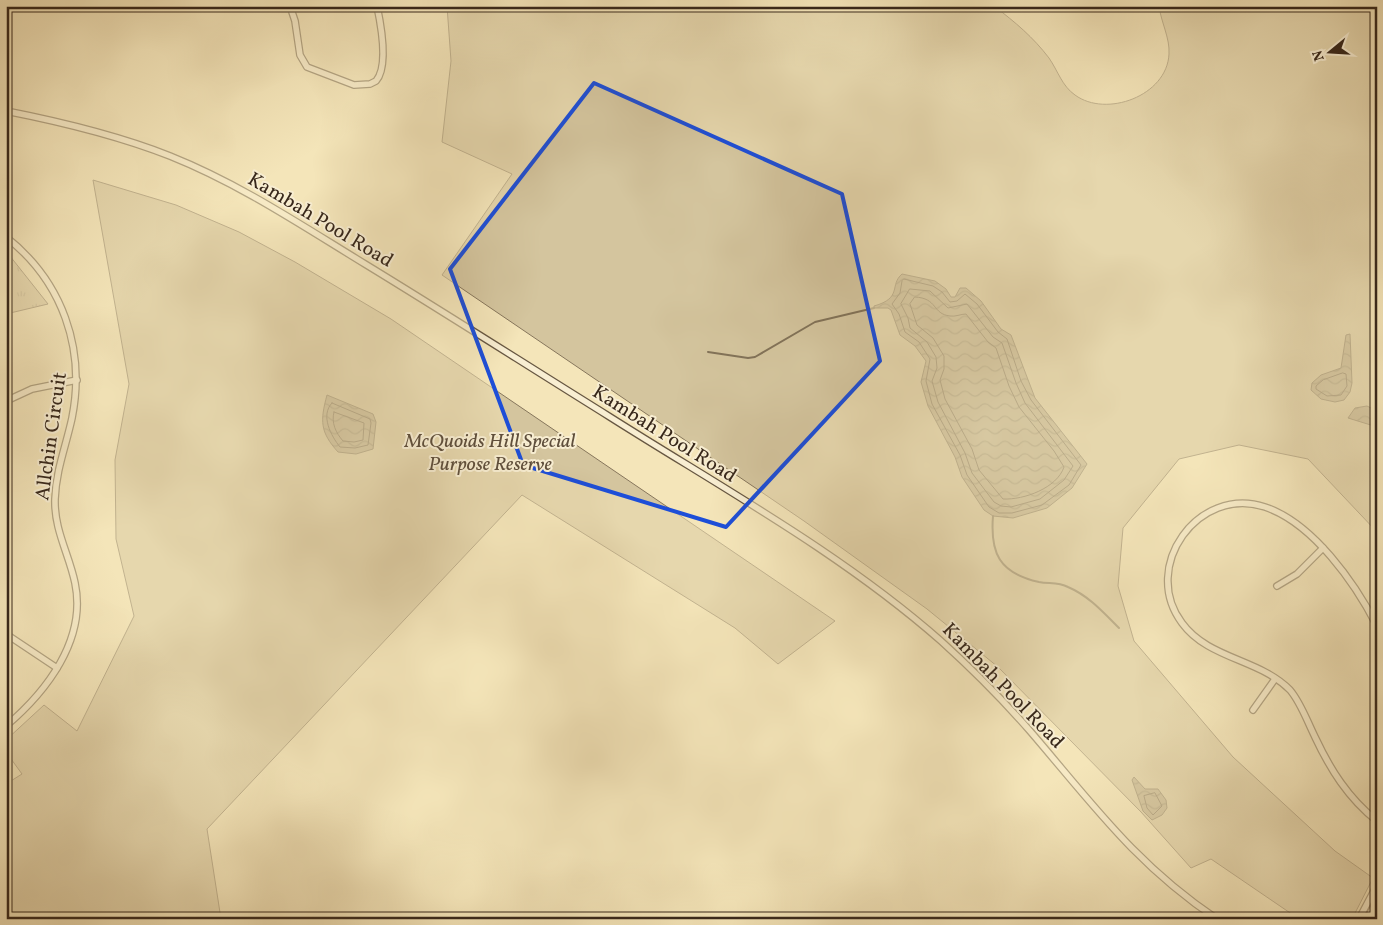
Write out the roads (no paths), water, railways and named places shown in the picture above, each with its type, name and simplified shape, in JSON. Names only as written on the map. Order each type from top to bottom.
[{"type":"street","points":[[290,6],[302,61],[310,69],[360,86],[376,81],[383,68],[382,40],[377,6]]},
{"type":"street","name":"Kambah Pool Road","points":[[6,111],[67,123],[127,140],[228,182],[266,203],[401,286],[835,559],[906,611],[961,660],[1022,722],[1099,815],[1131,849],[1177,890],[1217,919]]},
{"type":"street","name":"Allchin Circuit","points":[[6,237],[32,260],[58,298],[73,340],[77,380],[71,421],[57,471],[55,502],[58,532],[75,583],[77,608],[70,641],[57,668],[28,706],[6,726]]},
{"type":"street","points":[[6,401],[32,389],[77,380]]},
{"type":"street","points":[[1377,626],[1350,580],[1323,548],[1272,510],[1257,505],[1240,504],[1225,506],[1202,515],[1181,536],[1173,552],[1167,573],[1167,586],[1171,602],[1180,622],[1204,643],[1275,679],[1290,691],[1297,700],[1326,760],[1338,780],[1360,806],[1377,820]]},
{"type":"street","points":[[1277,586],[1297,574],[1323,548]]},
{"type":"street","points":[[6,634],[57,668]]},
{"type":"street","points":[[1253,710],[1275,679]]},
{"type":"street","points":[[1359,919],[1377,885]]},
{"type":"street","points":[[1367,919],[1377,901]]},
{"type":"water","points":[[902,274],[935,281],[946,289],[951,297],[955,297],[960,288],[966,288],[981,301],[1001,329],[1011,335],[1035,398],[1087,464],[1072,488],[1047,508],[1013,518],[993,516],[984,510],[962,477],[955,457],[928,406],[921,382],[926,361],[915,346],[900,335],[891,310],[888,308],[874,308],[874,306],[889,299],[898,278]]},
{"type":"water","points":[[1350,334],[1352,383],[1350,392],[1344,400],[1335,402],[1321,399],[1311,390],[1312,383],[1321,375],[1341,368],[1346,335]]},
{"type":"water","points":[[327,395],[373,414],[376,422],[373,449],[356,454],[338,452],[332,445],[323,426],[323,412]]},
{"type":"water","points":[[1367,406],[1377,411],[1377,424],[1374,426],[1348,418],[1355,408]]},
{"type":"water","points":[[1134,777],[1145,789],[1158,789],[1166,800],[1167,808],[1162,815],[1152,820],[1143,811],[1132,780]]},
{"type":"waterway","points":[[708,352],[748,358],[755,357],[815,322],[874,308]]},
{"type":"waterway","points":[[993,516],[993,541],[1000,560],[1006,567],[1025,578],[1039,582],[1061,584],[1076,591],[1095,605],[1119,628]]},
{"type":"park label","name":"McQuoids Hill Special Purpose Reserve","points":[[490,452]]}]
